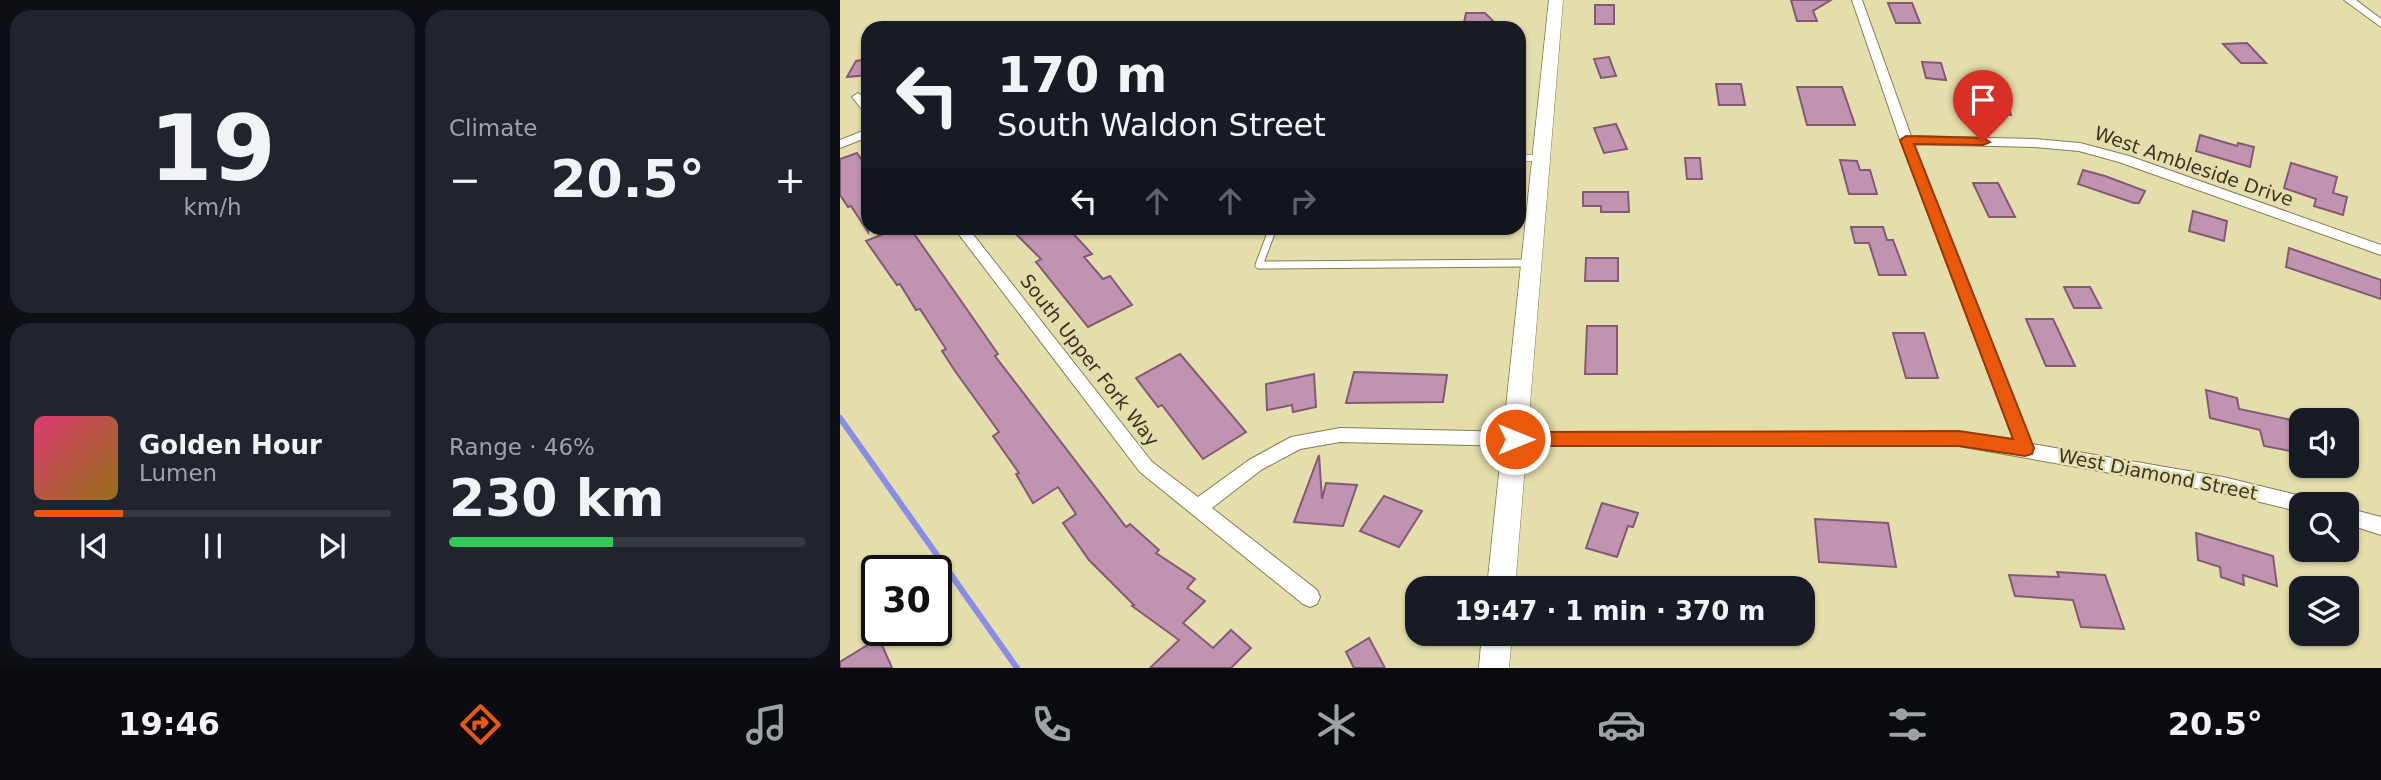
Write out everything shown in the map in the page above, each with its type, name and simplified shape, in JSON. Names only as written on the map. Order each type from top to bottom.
[{"type":"main road","points":[[1502,576],[1531,263],[1530,158],[1556,0]]},
{"type":"main road","points":[[1494,668],[1496,646]]},
{"type":"street","points":[[1857,0],[1906,140],[2025,448]]},
{"type":"street","points":[[2349,0],[2381,24]]},
{"type":"street","points":[[858,97],[861,101]]},
{"type":"street","points":[[840,144],[861,136]]},
{"type":"street","name":"West Ambleside Drive","points":[[1906,140],[2035,142],[2080,147],[2124,159],[2381,250]]},
{"type":"street","name":"South Upper Fork Way","points":[[966,235],[1146,467],[1310,597]]},
{"type":"street","name":"West Diamond Street","points":[[1196,509],[1255,465],[1297,442],[1340,435],[1515,439],[1959,439],[2025,448],[2223,485],[2289,502]]},
{"type":"street","points":[[2359,520],[2381,526]]},
{"type":"lane","points":[[1270,235],[1259,265],[1531,263]]},
{"type":"building","points":[[1791,0],[1831,0],[1813,11],[1817,21],[1797,21]]},
{"type":"building","points":[[1888,3],[1912,3],[1920,23],[1896,23]]},
{"type":"building","points":[[1595,5],[1614,5],[1614,24],[1595,24]]},
{"type":"building","points":[[1466,13],[1485,13],[1493,21],[1464,21]]},
{"type":"building","points":[[2247,43],[2266,63],[2241,63],[2223,44]]},
{"type":"building","points":[[1609,57],[1616,76],[1601,78],[1594,59]]},
{"type":"building","points":[[861,60],[861,76],[847,77],[856,61]]},
{"type":"building","points":[[1922,62],[1941,63],[1946,80],[1926,78]]},
{"type":"building","points":[[1716,84],[1741,84],[1745,105],[1719,105]]},
{"type":"building","points":[[1797,87],[1842,87],[1855,125],[1807,125]]},
{"type":"building","points":[[1963,90],[2003,92],[2011,115],[1970,112]]},
{"type":"building","points":[[1616,124],[1627,149],[1604,153],[1594,128]]},
{"type":"building","points":[[2200,135],[2237,146],[2238,143],[2254,147],[2250,167],[2196,151]]},
{"type":"building","points":[[857,153],[861,159],[861,221],[840,195],[840,159]]},
{"type":"building","points":[[1685,158],[1700,158],[1702,179],[1687,179]]},
{"type":"building","points":[[1840,160],[1857,161],[1860,170],[1870,170],[1877,194],[1849,194]]},
{"type":"building","points":[[2291,163],[2337,177],[2333,193],[2347,197],[2343,215],[2314,206],[2316,199],[2284,188]]},
{"type":"building","points":[[2083,170],[2145,191],[2139,203],[2134,203],[2078,184]]},
{"type":"building","points":[[1973,183],[1998,183],[2015,217],[1989,217]]},
{"type":"building","points":[[1583,192],[1628,192],[1629,212],[1601,212],[1601,206],[1583,206]]},
{"type":"building","points":[[2193,211],[2227,221],[2224,241],[2189,231]]},
{"type":"building","points":[[1851,227],[1883,227],[1887,240],[1893,240],[1906,275],[1879,275],[1869,243],[1855,243]]},
{"type":"building","points":[[881,235],[915,235],[998,354],[995,356],[1126,527],[1130,524],[1159,550],[1156,553],[1195,579],[1187,588],[1205,601],[1183,623],[1213,648],[1231,630],[1251,648],[1231,668],[1150,668],[1179,640],[1132,606],[1134,605],[1089,560],[1063,523],[1076,514],[1058,487],[1033,503],[1016,474],[1019,473],[993,436],[999,432],[942,351],[946,349],[920,309],[916,310],[900,284],[897,285],[866,241]]},
{"type":"building","points":[[1017,235],[1074,235],[1092,254],[1084,257],[1103,279],[1110,276],[1132,305],[1088,327],[1036,262],[1041,259]]},
{"type":"building","points":[[2289,248],[2381,280],[2381,299],[2286,267]]},
{"type":"building","points":[[1586,258],[1618,258],[1618,281],[1585,281]]},
{"type":"building","points":[[2064,287],[2090,287],[2101,308],[2074,308]]},
{"type":"building","points":[[2026,319],[2053,319],[2075,366],[2046,366]]},
{"type":"building","points":[[1587,326],[1617,326],[1617,374],[1585,374]]},
{"type":"building","points":[[1893,333],[1924,333],[1938,378],[1906,378]]},
{"type":"building","points":[[1180,354],[1246,432],[1203,459],[1162,405],[1158,407],[1136,378]]},
{"type":"building","points":[[1354,372],[1447,375],[1443,402],[1346,403]]},
{"type":"building","points":[[1314,374],[1316,407],[1293,412],[1292,405],[1267,410],[1266,384]]},
{"type":"building","points":[[2206,390],[2237,398],[2239,409],[2289,419],[2289,451],[2264,446],[2260,430],[2210,418]]},
{"type":"building","points":[[1319,455],[1322,499],[1326,483],[1357,485],[1343,526],[1294,522]]},
{"type":"building","points":[[1384,496],[1422,511],[1399,547],[1360,531]]},
{"type":"building","points":[[1602,503],[1638,513],[1633,527],[1628,526],[1617,557],[1586,548]]},
{"type":"building","points":[[1815,519],[1888,523],[1896,567],[1819,562]]},
{"type":"building","points":[[2196,533],[2273,556],[2277,586],[2243,575],[2244,585],[2221,577],[2220,567],[2198,560]]},
{"type":"building","points":[[2057,572],[2105,575],[2124,629],[2081,627],[2073,600],[2015,596],[2009,575],[2059,577]]},
{"type":"building","points":[[1369,638],[1385,668],[1354,668],[1346,652]]},
{"type":"building","points":[[866,646],[882,646],[892,668],[840,668],[840,662]]},
{"type":"waterway","points":[[840,418],[1017,668]]},
{"type":"route","points":[[1515,439],[1959,439],[2025,448],[1906,140],[1983,142]]}]
